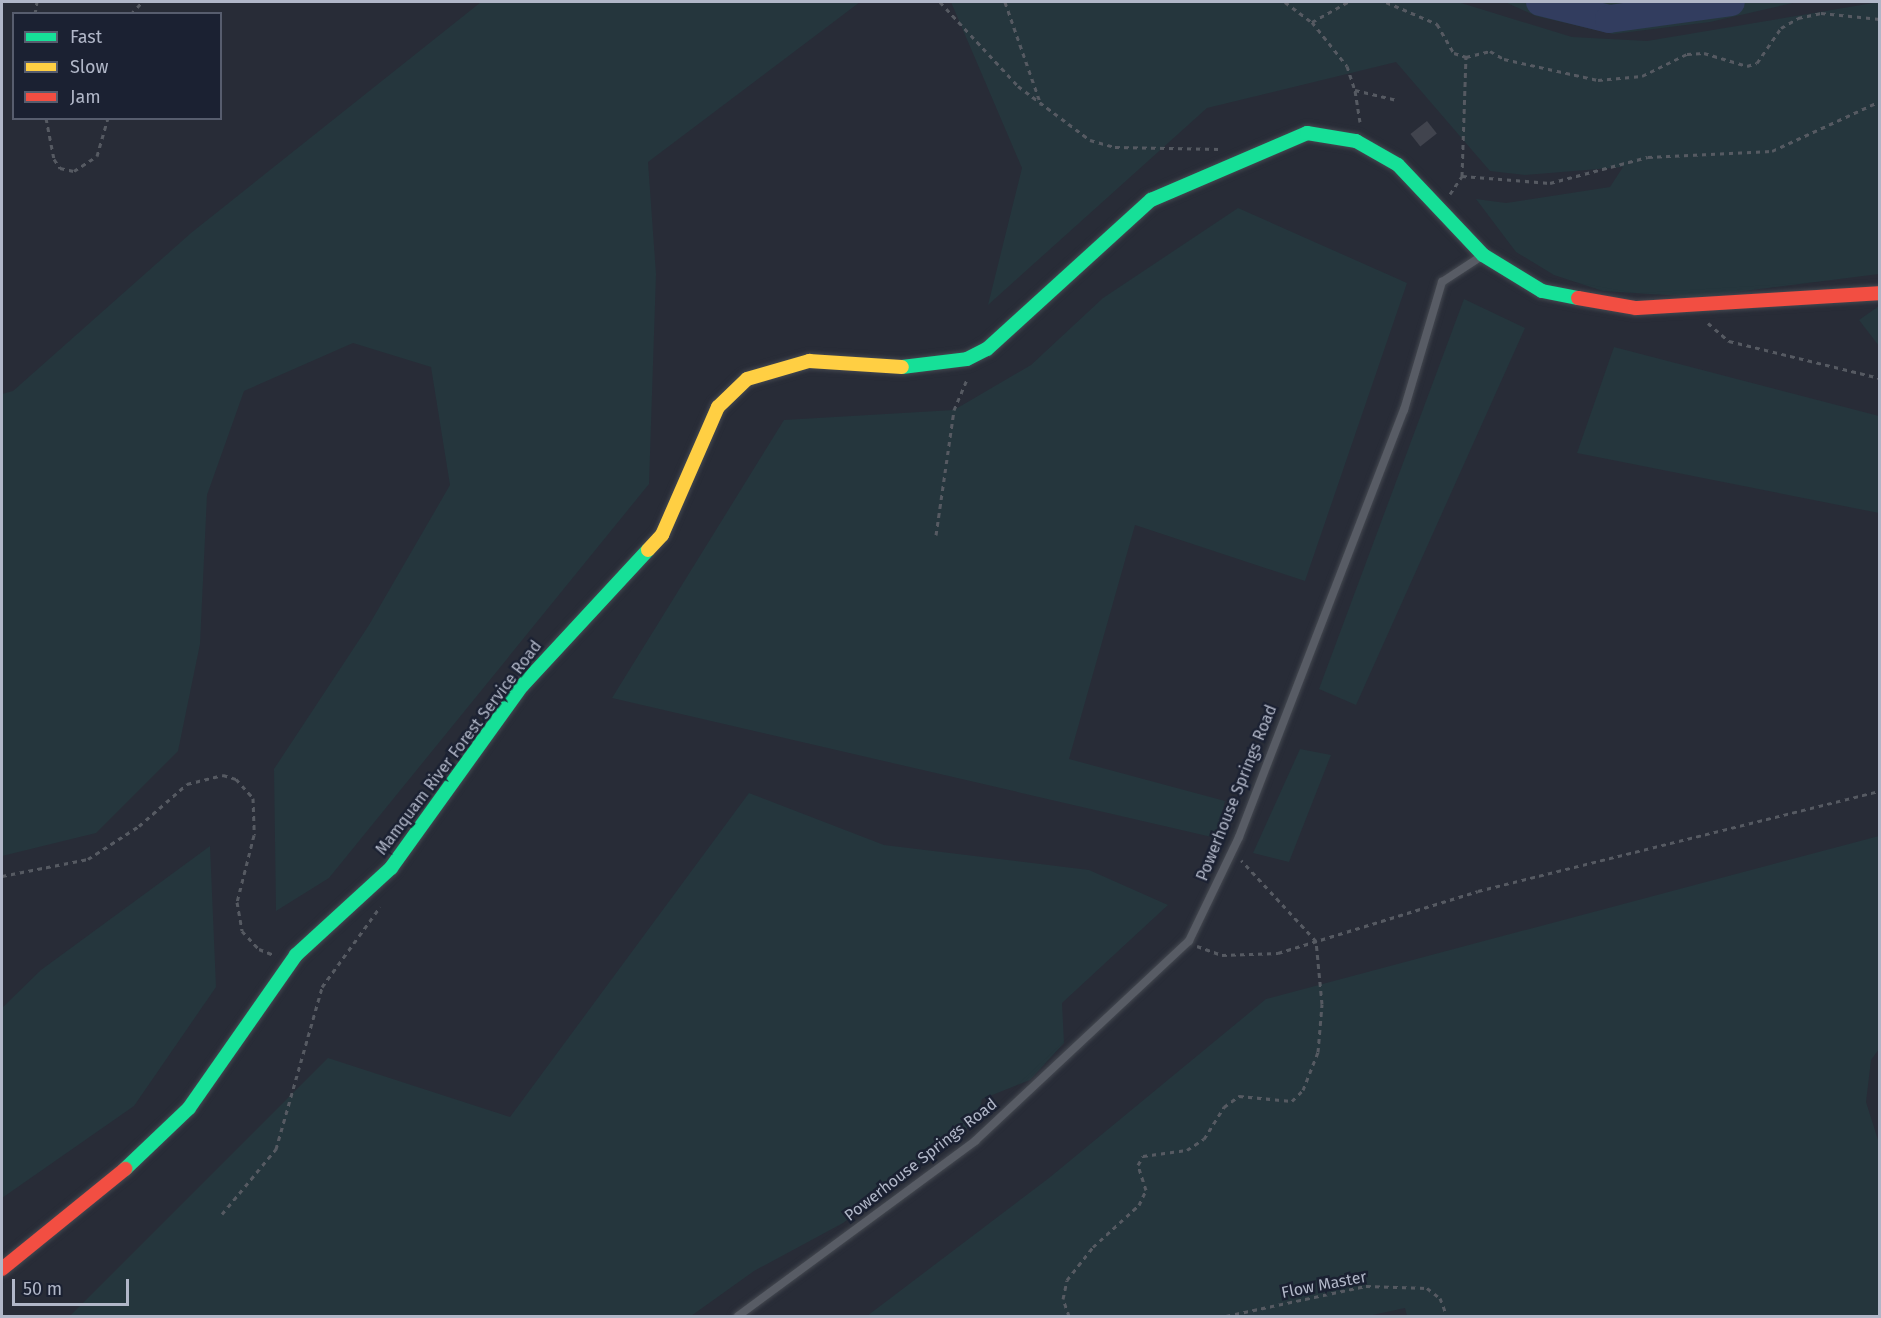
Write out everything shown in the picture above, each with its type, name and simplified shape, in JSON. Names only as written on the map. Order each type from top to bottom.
[{"type":"street","name":"Mamquam River Forest Service Road","points":[[2,1269],[97,1195],[189,1108],[296,955],[391,868],[522,686],[662,535],[676,513],[707,429],[729,393],[778,366],[837,361],[916,368],[976,354],[1151,200],[1245,156],[1308,134],[1364,146],[1398,165],[1442,206],[1483,255],[1542,291],[1582,302],[1706,307],[1880,292]]},
{"type":"lane","name":"Powerhouse Springs Road","points":[[738,1317],[975,1141],[1169,966],[1189,941],[1231,853],[1404,410],[1442,282],[1483,255]]},
{"type":"path","points":[[940,2],[1041,106],[1089,140],[1115,147],[1213,147],[1245,156]]},
{"type":"path","points":[[1005,2],[1041,106]]},
{"type":"path","points":[[1285,2],[1312,22],[1347,66],[1355,90],[1364,146]]},
{"type":"path","points":[[1312,22],[1348,2]]},
{"type":"path","points":[[1386,2],[1437,24],[1454,53],[1466,57],[1490,51],[1504,59],[1598,80],[1642,76],[1687,54],[1704,53],[1747,66],[1757,63],[1781,28],[1798,18],[1821,13],[1880,20]]},
{"type":"path","points":[[1442,206],[1462,177],[1466,57]]},
{"type":"path","points":[[1355,90],[1397,100]]},
{"type":"path","points":[[1462,177],[1550,183],[1648,157],[1772,151],[1880,101]]},
{"type":"path","points":[[46,120],[54,159],[60,168],[74,171],[97,156],[107,120]]},
{"type":"path","points":[[1706,307],[1712,331],[1729,341],[1880,378]]},
{"type":"path","points":[[936,535],[954,410],[976,354]]},
{"type":"path","points":[[2,876],[88,859],[139,826],[187,784],[223,775],[236,779],[253,798],[254,835],[237,902],[242,931],[259,950],[296,955]]},
{"type":"path","points":[[1189,941],[1206,952],[1242,956],[1316,941],[1478,891],[1880,791]]},
{"type":"path","points":[[1069,1317],[1063,1299],[1067,1280],[1093,1247],[1139,1205],[1146,1190],[1138,1165],[1143,1156],[1187,1150],[1204,1139],[1224,1107],[1239,1096],[1282,1102],[1302,1090],[1318,1052],[1322,1004],[1316,941],[1231,853]]},
{"type":"path","points":[[222,1214],[276,1149],[322,987],[383,902]]},
{"type":"path","name":"Flow Master","points":[[1226,1317],[1366,1287],[1427,1288],[1440,1298],[1447,1317]]},
{"type":"shaded area","points":[[481,2],[860,2],[648,162],[656,274],[649,484],[329,878],[276,911],[274,769],[369,625],[450,485],[431,367],[353,343],[244,391],[207,495],[200,644],[178,751],[96,833],[2,856],[2,394],[13,391],[191,233]]},
{"type":"shaded area","points":[[951,2],[1458,2],[1572,37],[1647,41],[1879,2],[1879,274],[1696,297],[1603,291],[1554,275],[1516,252],[1476,199],[1506,203],[1610,187],[1623,167],[1525,175],[1490,171],[1396,62],[1207,108],[988,305],[1022,168]]},
{"type":"shaded area","points":[[1505,2],[1797,2],[1710,22],[1613,34],[1536,16]]},
{"type":"shaded area","points":[[1238,208],[1407,283],[1305,581],[1135,525],[1069,759],[1225,801],[1216,838],[612,698],[784,420],[954,410],[1031,365],[1103,298]]},
{"type":"shaded area","points":[[1464,299],[1525,328],[1356,705],[1319,689]]},
{"type":"shaded area","points":[[1880,306],[1879,346],[1859,320]]},
{"type":"shaded area","points":[[1614,347],[1879,416],[1879,513],[1577,453]]},
{"type":"shaded area","points":[[1300,749],[1331,755],[1289,862],[1253,853]]},
{"type":"shaded area","points":[[749,793],[884,845],[1089,870],[1168,905],[1062,1003],[1064,1043],[1030,1080],[982,1099],[978,1120],[843,1223],[754,1271],[691,1316],[70,1316],[328,1058],[510,1117]]},
{"type":"shaded area","points":[[1879,836],[1879,1049],[1871,1060],[1866,1102],[1879,1143],[1879,1316],[1407,1316],[1405,1308],[1368,1316],[867,1316],[1049,1178],[1266,999]]},
{"type":"shaded area","points":[[210,846],[216,987],[134,1106],[2,1198],[2,1008],[41,970]]},
{"type":"building","points":[[1427,121],[1437,134],[1420,147],[1410,134]]},
{"type":"waterway","points":[[1540,2],[1609,19],[1731,2]]},
{"type":"traffic: fast","points":[[902,367],[967,359],[987,349],[1151,200],[1307,133],[1356,141],[1398,165],[1483,255],[1542,291],[1578,298]]},
{"type":"traffic: fast","points":[[125,1169],[189,1108],[296,955],[391,868],[522,686],[648,550]]},
{"type":"traffic: slow","points":[[648,550],[662,535],[718,407],[747,379],[809,361],[902,367]]},
{"type":"traffic: jam","points":[[1578,298],[1636,308],[1880,293]]},
{"type":"traffic: jam","points":[[2,1269],[125,1169]]}]
